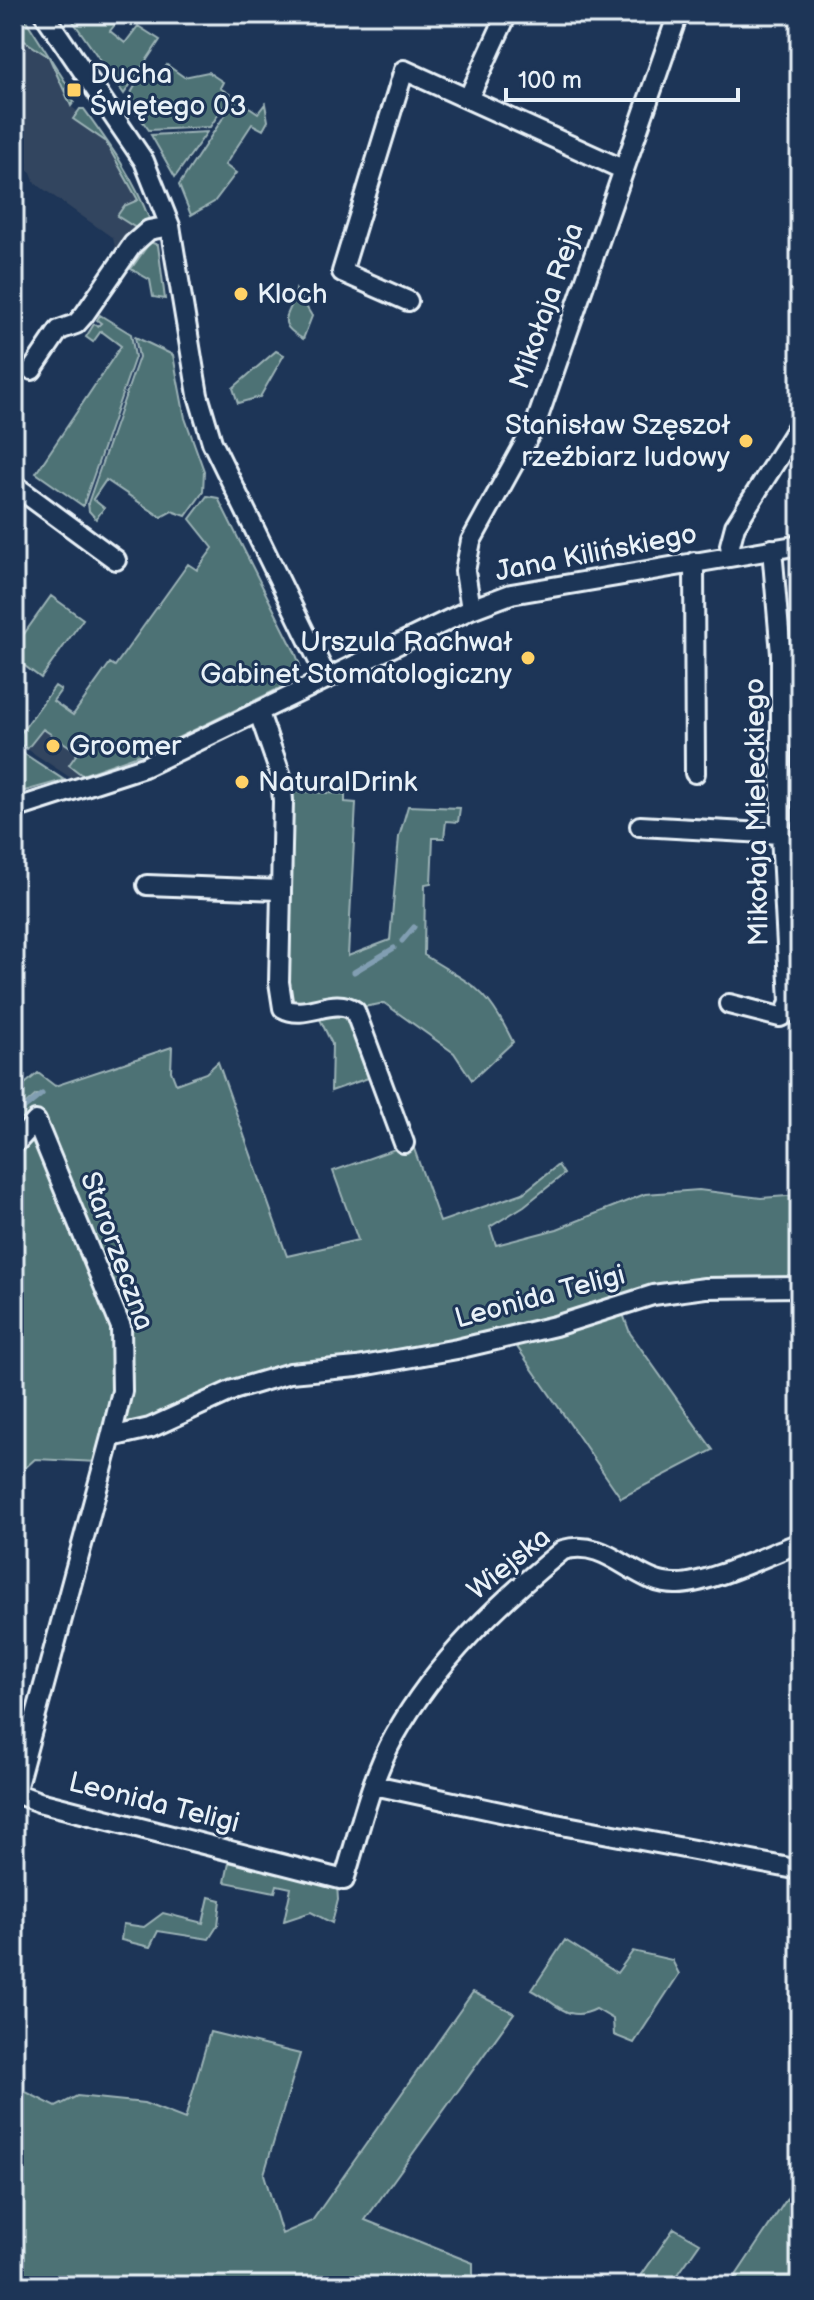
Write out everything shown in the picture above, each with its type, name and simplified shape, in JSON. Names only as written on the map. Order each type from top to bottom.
[{"type":"street","points":[[44,14],[144,161],[170,226],[198,395],[212,442],[327,678]]},
{"type":"street","points":[[468,99],[507,14]]},
{"type":"street","name":"Mikołaja Reja","points":[[471,609],[465,571],[471,541],[536,423],[678,14]]},
{"type":"street","points":[[408,301],[342,272],[404,70],[622,169]]},
{"type":"street","points":[[32,370],[59,330],[76,324],[84,315],[133,244],[149,230],[170,226]]},
{"type":"street","points":[[732,556],[730,545],[735,526],[800,423]]},
{"type":"street","points":[[14,485],[116,560]]},
{"type":"street","name":"Jana Kilińskiego","points":[[14,809],[144,767],[471,609],[539,587],[800,545]]},
{"type":"street","name":"Mikołaja Mieleckiego","points":[[729,1004],[780,1017],[786,1014],[790,1001],[781,834],[781,654],[772,549]]},
{"type":"street","points":[[694,562],[695,773]]},
{"type":"street","points":[[259,713],[281,776],[279,982],[283,1008],[299,1013],[349,1006],[355,1011],[404,1143]]},
{"type":"street","points":[[640,826],[781,834]]},
{"type":"street","points":[[147,885],[280,890]]},
{"type":"street","name":"Starorzeczna","points":[[14,1145],[36,1121],[121,1327],[122,1391],[111,1437]]},
{"type":"street","name":"Leonida Teligi","points":[[374,1785],[344,1880],[15,1793],[111,1437],[150,1428],[233,1390],[290,1373],[357,1367],[457,1349],[555,1326],[653,1295],[705,1288],[800,1287]]},
{"type":"street","name":"Wiejska","points":[[374,1785],[394,1736],[443,1667],[488,1615],[563,1550],[582,1545],[596,1549],[643,1574],[678,1584],[800,1543]]},
{"type":"street","points":[[374,1785],[556,1824],[800,1870]]},
{"type":"shaded area","points":[[14,14],[49,57],[69,105],[96,126],[139,200],[130,226],[136,228],[117,255],[113,238],[35,183],[31,172],[25,170],[28,164],[14,154]]},
{"type":"shaded area","points":[[42,729],[78,753],[70,765],[82,775],[71,778],[27,749]]},
{"type":"green space","points":[[14,14],[22,14],[68,86],[65,89],[74,102],[71,106],[49,57],[14,34]]},
{"type":"green space","points":[[68,14],[102,14],[112,20],[116,14],[140,14],[132,25],[121,17],[110,31],[125,43],[138,26],[160,40],[124,94]]},
{"type":"green space","points":[[167,65],[184,77],[208,72],[223,82],[220,88],[231,95],[210,127],[149,130],[127,100],[143,72],[156,81]]},
{"type":"green space","points":[[236,98],[258,113],[265,104],[268,121],[263,130],[252,124],[225,165],[236,173],[214,202],[191,215],[179,185]]},
{"type":"green space","points":[[80,109],[84,109],[121,162],[150,221],[136,228],[117,216],[124,206],[138,200],[105,141],[73,119]]},
{"type":"green space","points":[[207,132],[175,177],[151,135]]},
{"type":"green space","points":[[150,242],[158,245],[165,299],[153,297],[150,280],[131,269]]},
{"type":"green space","points":[[296,290],[312,316],[303,339],[293,333],[286,322]]},
{"type":"green space","points":[[100,315],[131,334],[135,357],[83,506],[36,473],[121,346],[101,331],[93,342],[86,337],[94,324],[98,326],[101,323],[97,320]]},
{"type":"green space","points":[[135,337],[173,355],[185,418],[204,471],[203,492],[186,516],[172,511],[161,517],[106,480],[93,499],[104,508],[96,519],[89,511],[88,503],[139,357]]},
{"type":"green space","points":[[276,351],[284,355],[260,397],[238,403],[233,388]]},
{"type":"green space","points":[[207,496],[218,498],[295,652],[300,665],[297,673],[282,687],[155,749],[82,775],[69,765],[78,752],[43,729],[27,749],[15,741],[55,686],[61,690],[53,701],[73,715],[110,663],[115,666],[188,564],[197,570],[213,548],[190,519]]},
{"type":"green space","points":[[51,596],[83,619],[41,678],[14,658],[14,648]]},
{"type":"green space","points":[[275,724],[294,791],[345,794],[345,802],[356,803],[348,956],[390,940],[399,837],[408,806],[460,808],[458,822],[446,821],[444,838],[433,838],[431,883],[425,884],[424,955],[477,989],[494,1009],[513,1042],[472,1080],[454,1053],[384,1003],[336,1008],[288,1001]]},
{"type":"green space","points":[[14,747],[64,780],[14,794]]},
{"type":"green space","points":[[344,1012],[356,1023],[371,1077],[331,1091],[332,1044],[317,1013]]},
{"type":"green space","points":[[172,1047],[171,1071],[176,1084],[206,1073],[218,1062],[287,1256],[358,1240],[333,1171],[412,1143],[440,1222],[523,1193],[558,1165],[564,1174],[524,1206],[490,1227],[496,1245],[557,1229],[645,1194],[699,1190],[761,1198],[800,1195],[800,1294],[654,1288],[616,1295],[630,1333],[713,1450],[621,1498],[506,1331],[425,1353],[296,1368],[125,1433],[99,1462],[35,1459],[14,1478],[14,1119],[42,1095],[36,1095],[14,1115],[14,1093],[38,1073],[55,1086]]},
{"type":"green space","points":[[230,1858],[260,1870],[290,1872],[309,1882],[337,1884],[338,1900],[332,1923],[311,1912],[284,1921],[291,1888],[277,1885],[275,1892],[225,1882]]},
{"type":"green space","points":[[209,1897],[221,1900],[218,1925],[209,1939],[158,1931],[150,1947],[121,1940],[123,1924],[144,1927],[163,1913],[203,1923]]},
{"type":"green space","points":[[565,1940],[617,1973],[633,1951],[672,1960],[679,1974],[634,2043],[614,2035],[613,2019],[596,2009],[586,2013],[569,2013],[532,1990]]},
{"type":"green space","points":[[473,1992],[514,2013],[365,2220],[473,2263],[473,2279],[465,2286],[14,2286],[14,2086],[56,2107],[77,2096],[144,2103],[185,2119],[210,2032],[300,2054],[264,2174],[282,2234],[312,2221]]},
{"type":"green space","points":[[800,2179],[800,2286],[729,2286]]},
{"type":"green space","points":[[674,2228],[700,2243],[670,2286],[634,2286]]},
{"type":"waterway","points":[[402,941],[414,927]]},
{"type":"waterway","points":[[354,972],[394,948]]},
{"type":"waterway","points":[[14,1117],[42,1094]]},
{"type":"place","name":"Ducha Świętego 03","points":[[74,90]]},
{"type":"place","name":"Kloch","points":[[241,294]]},
{"type":"place","name":"Stanisław Szęszoł rzeźbiarz ludowy","points":[[746,441]]},
{"type":"place","name":"Urszula Rachwał Gabinet Stomatologiczny","points":[[528,658]]},
{"type":"place","name":"Groomer","points":[[53,746]]},
{"type":"place","name":"NaturalDrink","points":[[242,782]]}]
